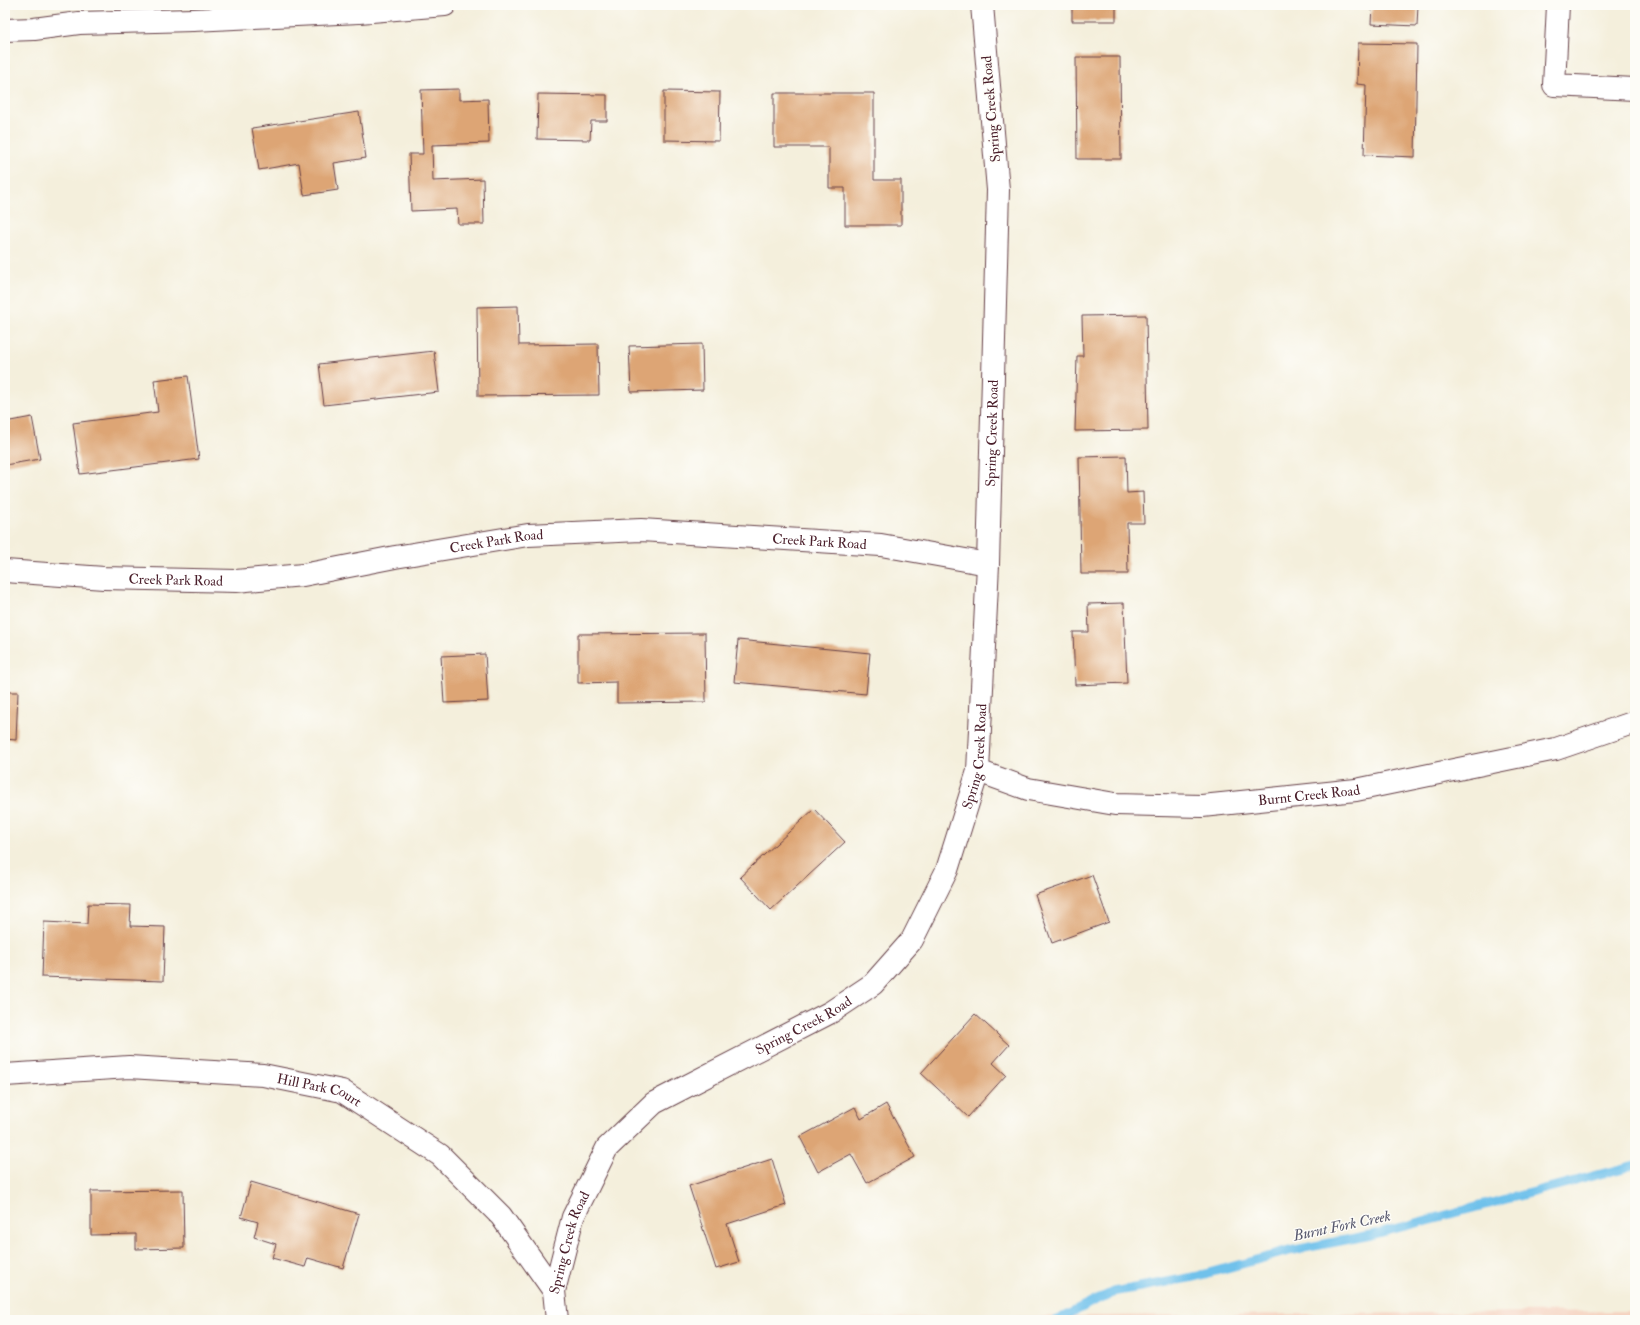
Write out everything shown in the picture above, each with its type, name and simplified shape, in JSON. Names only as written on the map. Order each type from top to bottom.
[{"type":"street","points":[[5,30],[34,29],[79,22],[193,20],[344,13],[445,5]]},
{"type":"street","name":"Spring Creek Road","points":[[557,1320],[554,1291],[572,1217],[607,1148],[654,1103],[831,1012],[873,984],[912,940],[947,870],[978,771],[988,564],[998,190],[982,5]]},
{"type":"street","points":[[1558,5],[1554,85],[1635,89]]},
{"type":"street","name":"Creek Park Road","points":[[5,571],[104,578],[236,581],[303,575],[395,557],[528,535],[641,530],[881,544],[988,564]]},
{"type":"street","name":"Burnt Creek Road","points":[[978,771],[1028,789],[1115,804],[1202,806],[1356,790],[1556,749],[1635,722]]},
{"type":"street","name":"Hill Park Court","points":[[5,1075],[129,1068],[263,1075],[342,1091],[440,1155],[501,1216],[554,1291]]},
{"type":"shaded area","points":[[1635,1311],[1635,1320],[858,1320],[859,1318]]},
{"type":"building","points":[[1072,5],[1116,5],[1116,21],[1072,21]]},
{"type":"building","points":[[1372,5],[1418,5],[1417,26],[1371,24]]},
{"type":"building","points":[[1358,43],[1417,44],[1415,157],[1364,155],[1366,85],[1357,84]]},
{"type":"building","points":[[1076,57],[1120,57],[1121,159],[1077,159]]},
{"type":"building","points":[[459,89],[459,100],[488,99],[489,143],[432,145],[433,181],[483,179],[484,224],[458,224],[457,209],[411,211],[409,154],[423,154],[421,90]]},
{"type":"building","points":[[664,91],[720,92],[719,141],[664,140]]},
{"type":"building","points":[[774,93],[874,93],[874,180],[901,180],[901,225],[845,225],[845,188],[829,188],[829,147],[774,147]]},
{"type":"building","points":[[538,94],[607,95],[607,121],[591,121],[590,140],[537,139]]},
{"type":"building","points":[[359,112],[366,158],[334,163],[338,190],[304,195],[299,163],[259,170],[252,128]]},
{"type":"building","points":[[518,306],[519,345],[598,344],[599,395],[478,396],[477,307]]},
{"type":"building","points":[[1146,315],[1148,430],[1075,431],[1077,356],[1083,356],[1082,316]]},
{"type":"building","points":[[702,344],[703,390],[631,392],[629,346]]},
{"type":"building","points":[[434,351],[439,392],[324,405],[319,364]]},
{"type":"building","points":[[188,376],[199,459],[80,474],[73,423],[158,412],[154,380]]},
{"type":"building","points":[[32,417],[40,459],[5,465],[5,422]]},
{"type":"building","points":[[1126,456],[1127,493],[1143,492],[1144,523],[1127,523],[1128,574],[1081,574],[1079,457]]},
{"type":"building","points":[[1124,603],[1127,683],[1075,685],[1073,632],[1089,632],[1088,604]]},
{"type":"building","points":[[705,633],[706,702],[617,703],[617,682],[578,683],[578,634]]},
{"type":"building","points":[[738,640],[870,653],[866,694],[734,682]]},
{"type":"building","points":[[485,654],[488,701],[444,703],[441,656]]},
{"type":"building","points":[[5,692],[18,692],[16,740],[5,739]]},
{"type":"building","points":[[814,809],[845,842],[771,910],[740,877]]},
{"type":"building","points":[[1092,875],[1109,922],[1052,943],[1035,895]]},
{"type":"building","points":[[88,904],[131,905],[130,926],[165,927],[163,981],[42,977],[44,922],[87,924]]},
{"type":"building","points":[[975,1014],[1009,1045],[993,1063],[1006,1075],[968,1117],[921,1073]]},
{"type":"building","points":[[886,1104],[915,1157],[867,1183],[851,1154],[818,1172],[800,1137],[855,1107],[861,1119]]},
{"type":"building","points":[[772,1159],[786,1205],[727,1224],[739,1262],[716,1269],[689,1186]]},
{"type":"building","points":[[251,1182],[359,1214],[343,1268],[308,1258],[305,1267],[272,1258],[276,1244],[254,1237],[258,1222],[241,1217]]},
{"type":"building","points":[[183,1190],[184,1248],[136,1249],[136,1234],[91,1235],[91,1191]]},
{"type":"waterway","name":"Burnt Fork Creek","points":[[1057,1320],[1113,1292],[1194,1277],[1289,1251],[1371,1235],[1635,1165]]}]
